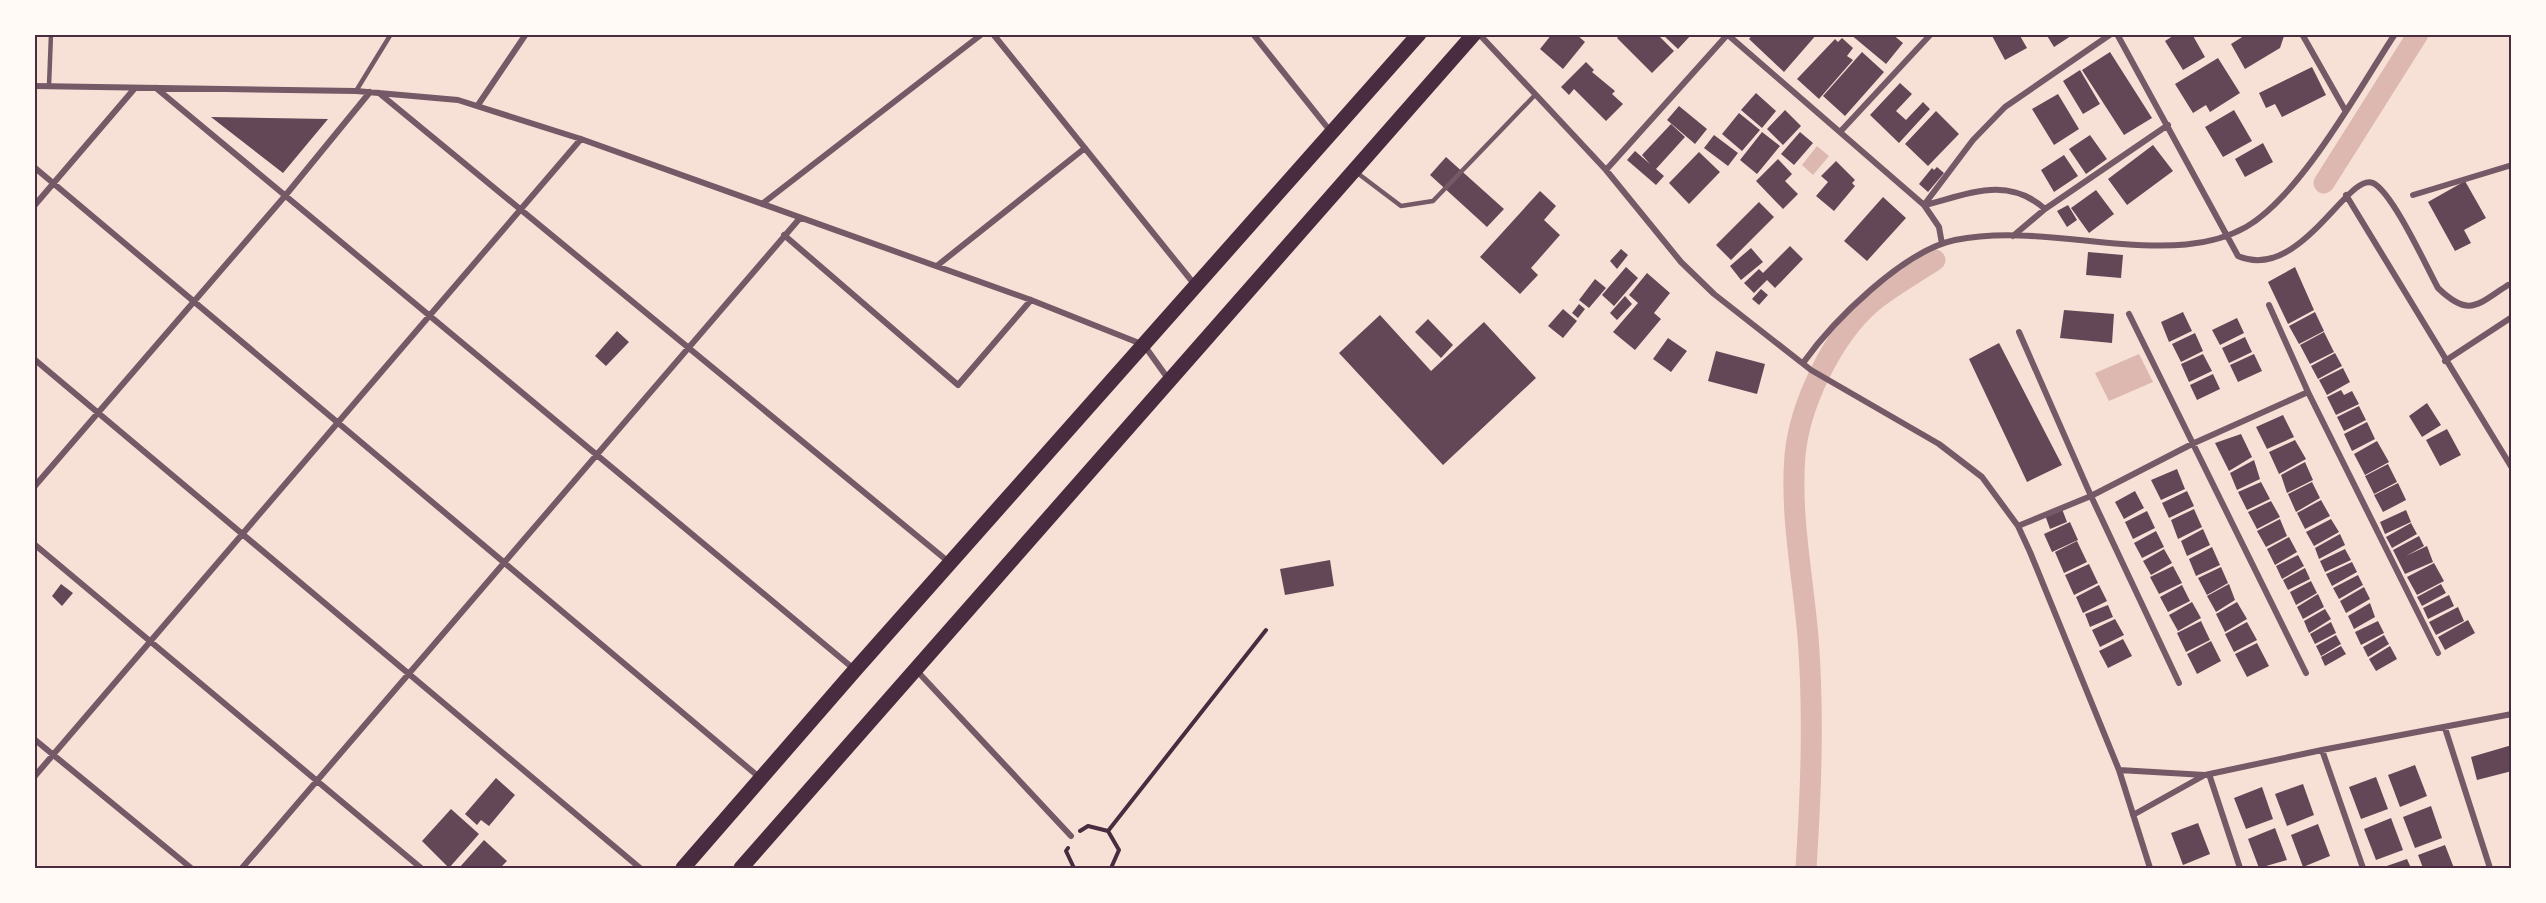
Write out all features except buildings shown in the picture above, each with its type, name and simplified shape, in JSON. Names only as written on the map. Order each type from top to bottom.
[{"type":"main road","points":[[683,868],[855,670],[1419,34]]},
{"type":"main road","points":[[741,868],[914,668],[1474,34]]},
{"type":"street","points":[[478,105],[526,34]]},
{"type":"street","points":[[762,204],[982,34]]},
{"type":"street","points":[[993,34],[1195,285]]},
{"type":"street","points":[[1253,34],[1331,132]]},
{"type":"street","points":[[1479,34],[1534,96],[1606,170],[1681,262],[1738,316],[1811,370],[1939,444],[1982,477],[2018,526],[2119,770],[2150,868]]},
{"type":"street","points":[[1840,132],[1931,34]]},
{"type":"street","points":[[1924,205],[1973,140],[2005,107],[2111,34]]},
{"type":"street","points":[[2116,34],[2238,256],[2250,261],[2267,260],[2304,240],[2318,229],[2346,195],[2360,182],[2367,181],[2382,190],[2393,205],[2438,288],[2463,307],[2472,308],[2508,285]]},
{"type":"street","points":[[2302,34],[2345,110]]},
{"type":"street","points":[[1803,363],[1828,332],[1859,301],[1898,270],[1942,244],[1973,238],[2013,236],[2164,246],[2201,243],[2225,236],[2264,214],[2285,194],[2305,170],[2395,34]]},
{"type":"street","points":[[1606,170],[1728,35],[1924,205],[1939,227],[1942,244]]},
{"type":"street","points":[[34,86],[370,92],[439,96],[478,105],[581,139],[1031,300],[1144,345],[1169,380]]},
{"type":"street","points":[[34,206],[135,88]]},
{"type":"street","points":[[156,88],[855,670]]},
{"type":"street","points":[[34,487],[285,196],[370,92]]},
{"type":"street","points":[[379,93],[950,563]]},
{"type":"street","points":[[2013,236],[2045,209],[2168,125]]},
{"type":"street","points":[[34,777],[581,139]]},
{"type":"street","points":[[938,265],[1085,148]]},
{"type":"street","points":[[2412,195],[2511,165]]},
{"type":"street","points":[[34,167],[761,779]]},
{"type":"street","points":[[1924,205],[1990,189],[2004,189],[2029,195],[2045,209]]},
{"type":"street","points":[[2346,195],[2511,468]]},
{"type":"street","points":[[242,868],[800,218]]},
{"type":"street","points":[[784,235],[958,385],[1031,300]]},
{"type":"street","points":[[2269,305],[2308,392],[2438,653]]},
{"type":"street","points":[[2129,314],[2306,673]]},
{"type":"street","points":[[2445,360],[2511,317]]},
{"type":"street","points":[[2019,332],[2091,496],[2179,683]]},
{"type":"street","points":[[34,359],[640,868]]},
{"type":"street","points":[[2018,526],[2091,496],[2192,444],[2308,392]]},
{"type":"street","points":[[34,544],[421,868]]},
{"type":"street","points":[[914,668],[1071,836]]},
{"type":"street","points":[[2119,770],[2207,775],[2322,750],[2511,714]]},
{"type":"street","points":[[2445,728],[2490,868]]},
{"type":"street","points":[[34,739],[191,868]]},
{"type":"street","points":[[2322,750],[2363,868]]},
{"type":"street","points":[[2133,815],[2207,775]]},
{"type":"street","points":[[2207,775],[2240,868]]},
{"type":"lane","points":[[49,86],[51,34]]},
{"type":"lane","points":[[356,92],[392,34]]},
{"type":"lane","points":[[1354,170],[1401,206],[1432,201],[1534,96]]},
{"type":"path","points":[[1108,831],[1266,630]]},
{"type":"path","points":[[1071,868],[1066,851],[1071,836],[1088,826],[1108,831],[1119,850],[1111,868]]},
{"type":"shaded area","points":[[1817,146],[1829,156],[1813,175],[1802,165]]},
{"type":"shaded area","points":[[2139,354],[2153,382],[2109,401],[2095,373]]},
{"type":"waterway","points":[[2324,183],[2418,34]]},
{"type":"waterway","points":[[1806,868],[1811,695],[1808,637],[1794,501],[1798,435],[1811,393],[1843,334],[1871,303],[1935,260]]}]
